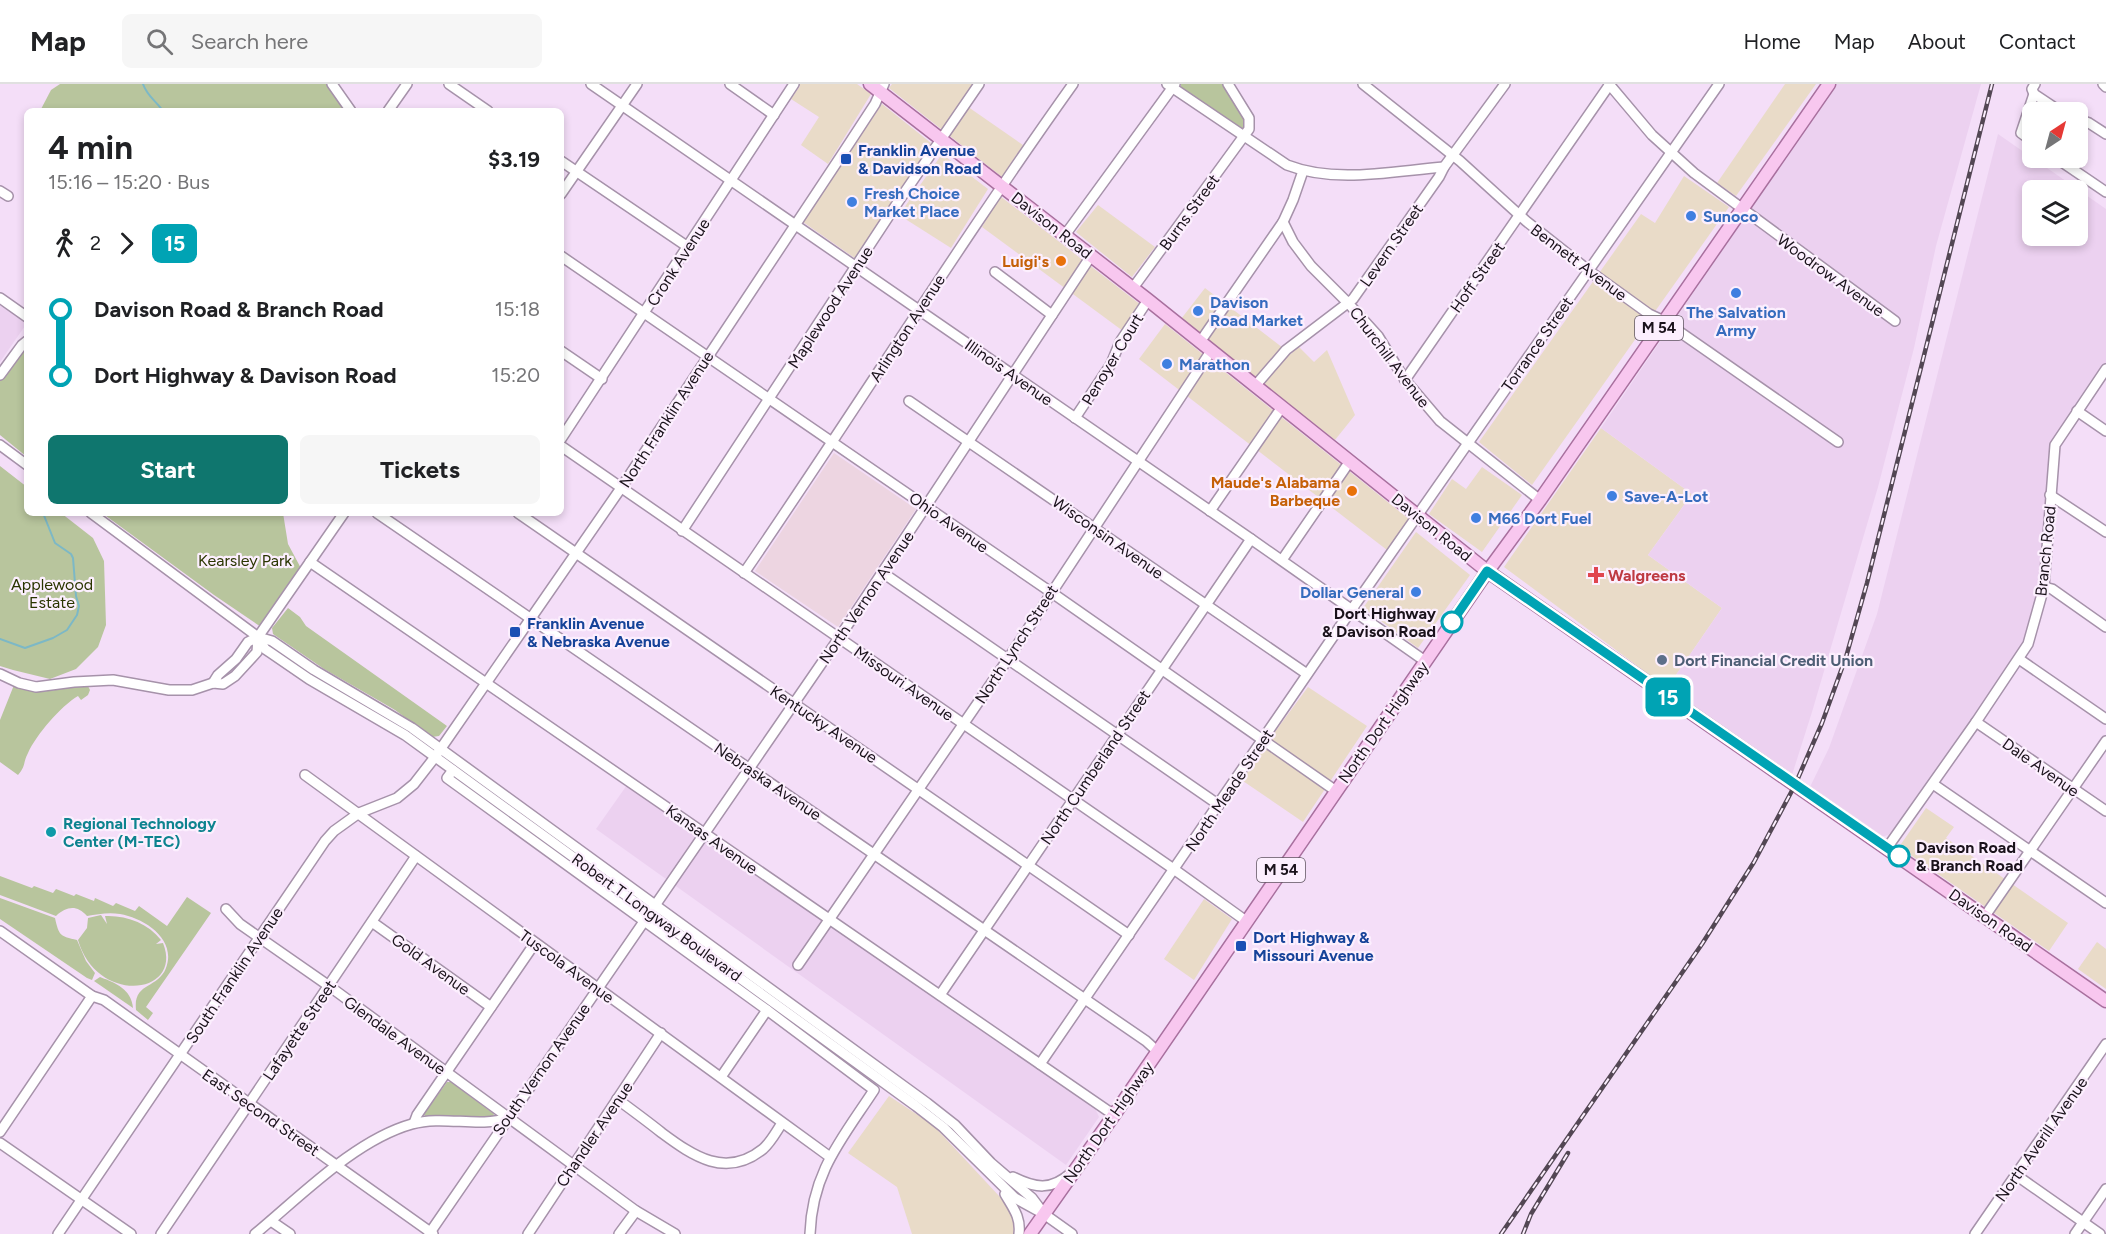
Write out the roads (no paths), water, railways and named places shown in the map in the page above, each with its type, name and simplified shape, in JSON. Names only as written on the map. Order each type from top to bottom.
[{"type":"main road","name":"Davison Road","points":[[870,84],[883,88],[941,138],[1487,571],[2106,1000]]},
{"type":"main road","name":"North Dort Highway","points":[[1044,1214],[1487,571],[1540,500],[1829,84]]},
{"type":"main road","name":"M 54","points":[[1030,1234],[1044,1214]]},
{"type":"street","points":[[332,84],[349,108]]},
{"type":"street","points":[[390,108],[407,84]]},
{"type":"street","points":[[449,84],[485,108]]},
{"type":"street","name":"Illinois Avenue","points":[[591,84],[1425,661]]},
{"type":"street","points":[[564,190],[637,84]]},
{"type":"street","points":[[730,84],[774,115]]},
{"type":"street","name":"Cronk Avenue","points":[[564,435],[794,84]]},
{"type":"street","name":"Maplewood Avenue","points":[[682,531],[979,84]]},
{"type":"street","name":"Arlington Avenue","points":[[744,573],[1001,185],[1073,84]]},
{"type":"street","points":[[1228,84],[1250,118],[1249,129],[1244,135]]},
{"type":"street","name":"Bennett Avenue","points":[[1363,84],[1454,156],[1520,216],[1588,270],[1838,442]]},
{"type":"street","name":"Woodrow Avenue","points":[[1610,84],[1652,135],[1671,152],[1741,209],[1895,321]]},
{"type":"street","name":"Hoff Street","points":[[1405,380],[1610,84]]},
{"type":"street","name":"Torrance Street","points":[[1417,515],[1719,84]]},
{"type":"street","points":[[1065,235],[1171,85],[1287,165],[1303,171],[1326,175],[1350,175],[1444,167]]},
{"type":"street","name":"Levern Street","points":[[1255,386],[1286,350],[1348,303],[1374,271],[1503,85]]},
{"type":"street","name":"North Franklin Avenue","points":[[438,753],[621,488],[883,88]]},
{"type":"street","points":[[2034,89],[2049,102]]},
{"type":"street","points":[[2088,123],[2106,134]]},
{"type":"street","name":"Burns Street","points":[[1133,288],[1244,135]]},
{"type":"street","points":[[564,163],[688,247]]},
{"type":"street","points":[[2071,168],[2106,192]]},
{"type":"street","points":[[1200,342],[1283,222],[1303,171]]},
{"type":"street","name":"Churchill Avenue","points":[[1283,222],[1293,242],[1311,266],[1378,336],[1405,380],[1440,421],[1540,500]]},
{"type":"street","name":"North Vernon Avenue","points":[[653,909],[883,573],[1091,256]]},
{"type":"street","name":"Ohio Avenue","points":[[564,258],[1336,791]]},
{"type":"street","points":[[995,272],[1052,315]]},
{"type":"street","points":[[0,298],[24,315]]},
{"type":"street","name":"Penoyer Court","points":[[1075,418],[1112,364],[1119,342],[1148,300]]},
{"type":"street","points":[[0,375],[24,343]]},
{"type":"street","name":"North Lynch Street","points":[[798,965],[1008,659],[1050,592],[1211,351]]},
{"type":"street","points":[[564,353],[602,379]]},
{"type":"street","name":"Branch Road","points":[[1887,848],[2028,644],[2044,586],[2055,445],[2106,369]]},
{"type":"street","name":"Wisconsin Avenue","points":[[909,401],[1307,674]]},
{"type":"street","points":[[1210,511],[1282,407]]},
{"type":"street","points":[[2076,411],[2106,431]]},
{"type":"street","points":[[0,445],[24,463]]},
{"type":"street","name":"Missouri Avenue","points":[[564,448],[1246,921]]},
{"type":"street","points":[[1281,560],[1350,461]]},
{"type":"street","points":[[2050,495],[2106,532]]},
{"type":"street","name":"North Meade Street","points":[[1041,1064],[1417,515]]},
{"type":"street","name":"Robert T Longway Boulevard","points":[[95,516],[258,637],[272,641],[314,670],[390,714],[438,753],[912,1093],[955,1125],[991,1163],[1032,1198],[1044,1214]]},
{"type":"street","points":[[0,674],[19,683],[36,687],[113,680],[169,690],[198,688],[213,683],[223,684],[240,672],[257,652],[258,637],[342,516]]},
{"type":"street","name":"Nebraska Avenue","points":[[381,516],[1085,999],[1157,1051]]},
{"type":"street","name":"Kentucky Avenue","points":[[522,516],[1130,935]]},
{"type":"street","name":"North Cumberland Street","points":[[940,995],[1251,539]]},
{"type":"street","name":"Kansas Avenue","points":[[310,562],[1114,1115]]},
{"type":"street","points":[[883,573],[1219,805]]},
{"type":"street","points":[[2044,586],[2052,589],[2106,627]]},
{"type":"street","points":[[2019,659],[2106,719]]},
{"type":"street","name":"Dale Avenue","points":[[1976,722],[2106,811]]},
{"type":"street","points":[[1985,916],[2106,741]]},
{"type":"street","name":"Robert T Longway Boulevard","points":[[438,753],[453,770],[653,909],[912,1103],[943,1127],[1001,1186],[1024,1205],[1044,1214],[1072,1234]]},
{"type":"street","name":"South Franklin Avenue","points":[[58,1234],[325,841],[334,831],[359,813],[397,798],[414,784],[438,753]]},
{"type":"street","points":[[453,770],[447,778],[874,1090],[830,1157],[817,1185],[810,1212],[810,1234]]},
{"type":"street","name":"Tuscola Avenue","points":[[305,775],[830,1157]]},
{"type":"street","points":[[1933,784],[2106,903]]},
{"type":"street","name":"Lafayette Street","points":[[161,1234],[416,856]]},
{"type":"street","name":"Glendale Avenue","points":[[226,909],[240,924],[329,986],[636,1211],[675,1234]]},
{"type":"street","name":"South Vernon Avenue","points":[[430,1233],[653,909]]},
{"type":"street","name":"Gold Avenue","points":[[372,922],[491,1007]]},
{"type":"street","name":"East Second Street","points":[[0,931],[92,996],[104,1000],[430,1233]]},
{"type":"street","points":[[414,1123],[417,1115],[535,943]]},
{"type":"street","points":[[0,1132],[92,996]]},
{"type":"street","points":[[721,1077],[767,1010]]},
{"type":"street","name":"Chandler Avenue","points":[[528,1234],[661,1033]]},
{"type":"street","name":"North Averill Avenue","points":[[1975,1234],[2106,1044]]},
{"type":"street","points":[[912,1093],[914,1098],[912,1103]]},
{"type":"street","points":[[617,1099],[688,1152],[706,1161],[722,1164],[745,1160],[763,1149],[782,1123]]},
{"type":"street","points":[[255,1234],[373,1139],[414,1123],[449,1121],[492,1123],[508,1118]]},
{"type":"street","points":[[0,1143],[131,1234]]},
{"type":"street","points":[[991,1163],[1009,1175],[1033,1186],[1052,1184],[1075,1169]]},
{"type":"street","points":[[2016,1175],[2100,1234]]},
{"type":"street","points":[[1001,1186],[1016,1210],[1019,1222],[1018,1234]]},
{"type":"street","points":[[2075,1234],[2106,1188]]},
{"type":"street","points":[[619,1234],[636,1211]]},
{"type":"street","points":[[271,1221],[290,1234]]},
{"type":"waterway","points":[[143,84],[160,108]]},
{"type":"waterway","points":[[0,639],[25,648],[53,638],[67,630],[77,615],[79,606],[73,558],[55,543],[44,516]]},
{"type":"railway","points":[[1501,1234],[1702,944],[1754,862],[1795,785],[1822,723],[1846,657],[1867,583],[1992,84]]},
{"type":"railway","points":[[1523,1234],[1531,1214],[1568,1153]]},
{"type":"place","name":"Franklin Avenue & Davidson Road","points":[[846,159]]},
{"type":"place","name":"Fresh Choice Market Place","points":[[852,202]]},
{"type":"place","name":"Sunoco","points":[[1691,216]]},
{"type":"place","name":"Luigi's","points":[[1061,261]]},
{"type":"place","name":"The Salvation Army","points":[[1736,293]]},
{"type":"place","name":"Davison Road Market","points":[[1198,311]]},
{"type":"place","name":"Marathon","points":[[1167,364]]},
{"type":"place","name":"Maude's Alabama Barbeque","points":[[1352,491]]},
{"type":"place","name":"Save-A-Lot","points":[[1612,496]]},
{"type":"place","name":"M66 Dort Fuel","points":[[1476,518]]},
{"type":"place","name":"Walgreens","points":[[1596,575]]},
{"type":"place","name":"Dollar General","points":[[1416,592]]},
{"type":"place","name":"Dort Highway & Davison Road","points":[[1452,622]]},
{"type":"place","name":"Franklin Avenue & Nebraska Avenue","points":[[515,632]]},
{"type":"place","name":"Dort Financial Credit Union","points":[[1662,660]]},
{"type":"place","name":"Regional Technology Center (M-TEC)","points":[[51,832]]},
{"type":"place","name":"Davison Road & Branch Road","points":[[1899,856]]},
{"type":"place","name":"Dort Highway & Missouri Avenue","points":[[1241,946]]},
{"type":"park label","name":"Kearsley Park","points":[[245,560]]},
{"type":"park label","name":"Applewood Estate","points":[[52,593]]}]
